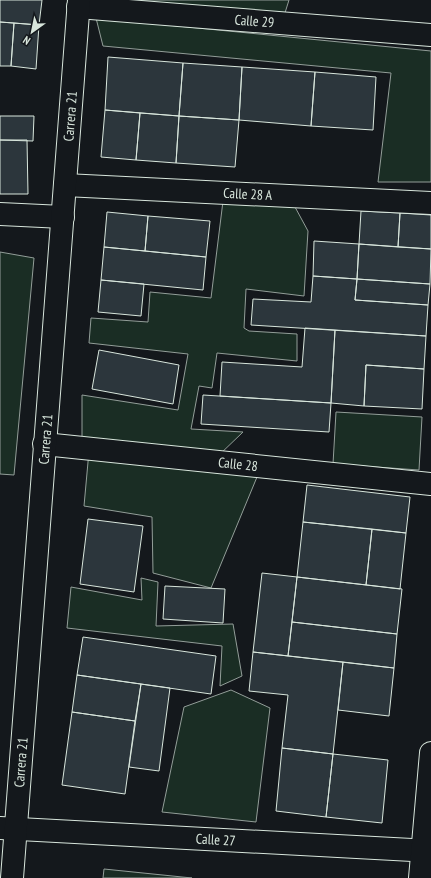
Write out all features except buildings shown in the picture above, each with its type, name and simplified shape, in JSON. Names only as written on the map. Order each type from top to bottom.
[{"type":"street","name":"Calle 29","points":[[78,4],[431,35]]},
{"type":"street","name":"Carrera 21","points":[[12,878],[8,829],[44,444],[66,185],[78,4]]},
{"type":"street","name":"Calle 28 A","points":[[66,185],[431,203]]},
{"type":"street","points":[[0,214],[63,217]]},
{"type":"street","name":"Calle 28","points":[[44,444],[431,484]]},
{"type":"street","points":[[420,878],[427,851],[431,753]]},
{"type":"street","name":"Calle 27","points":[[8,829],[427,851]]},
{"type":"green space","points":[[140,0],[289,0],[284,16],[146,4]]},
{"type":"green space","points":[[96,18],[431,51],[431,182],[378,182],[391,73],[103,46]]},
{"type":"green space","points":[[223,201],[295,207],[308,231],[304,296],[246,289],[244,328],[249,331],[297,334],[297,361],[217,353],[212,388],[199,386],[191,429],[243,432],[217,457],[82,446],[82,395],[178,410],[188,354],[89,343],[91,318],[148,322],[150,292],[211,298]]},
{"type":"green space","points":[[0,252],[34,258],[14,475],[0,474]]},
{"type":"green space","points":[[336,412],[422,417],[419,470],[333,464]]},
{"type":"green space","points":[[89,451],[257,477],[211,588],[153,573],[152,517],[84,506]]},
{"type":"green space","points":[[141,578],[158,582],[156,626],[233,624],[242,676],[220,686],[222,646],[67,628],[71,587],[142,600]]},
{"type":"green space","points":[[231,690],[270,708],[256,822],[162,812],[184,707]]},
{"type":"green space","points":[[104,869],[192,878],[103,878]]}]
